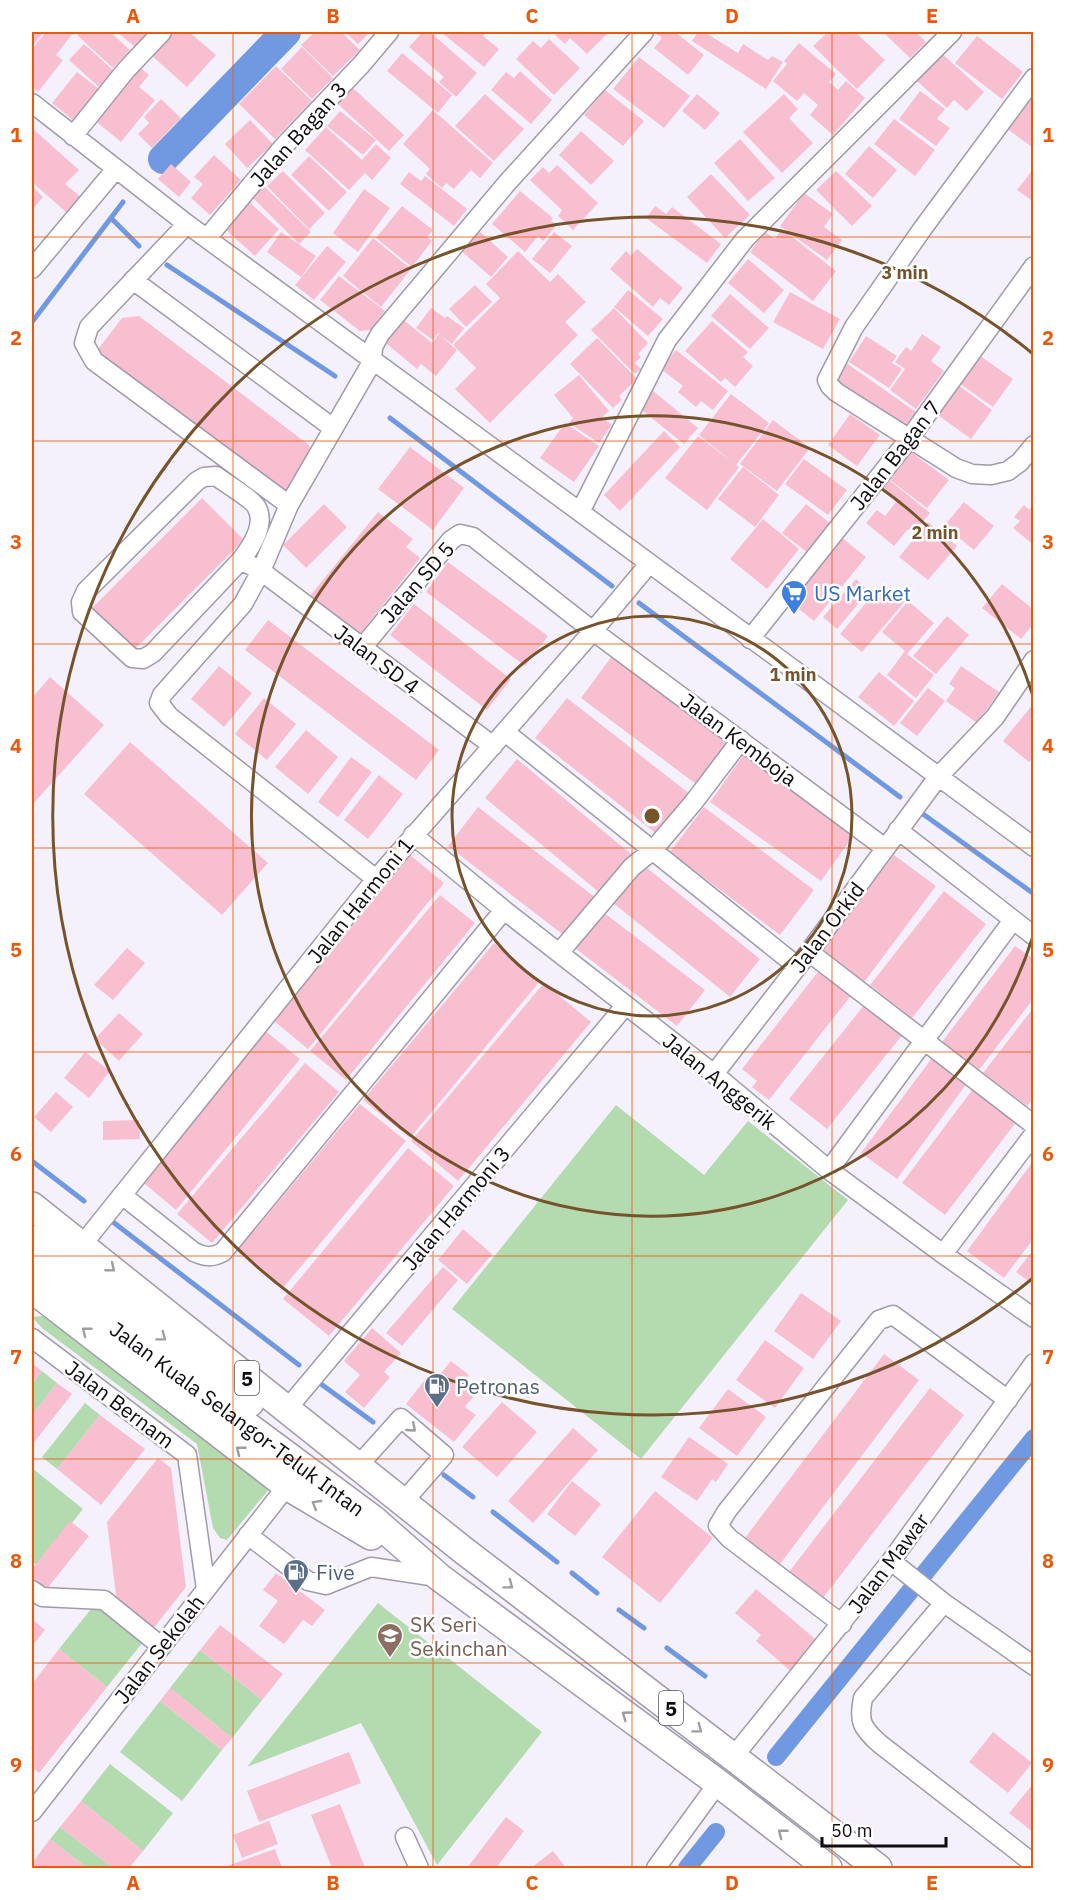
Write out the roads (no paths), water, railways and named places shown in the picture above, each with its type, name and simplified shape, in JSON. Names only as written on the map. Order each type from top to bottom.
[{"type":"highway","name":"Jalan Kuala Selangor-Teluk Intan","points":[[32,1206],[82,1245],[384,1506],[463,1550]]},
{"type":"highway","name":"Jalan Kuala Selangor-Teluk Intan","points":[[32,1239],[277,1413],[358,1466],[463,1550],[734,1756],[878,1869]]},
{"type":"highway","name":"Jalan Kuala Selangor-Teluk Intan","points":[[32,1266],[373,1519],[439,1577],[718,1783],[828,1869]]},
{"type":"highway","name":"5","points":[[32,1289],[286,1486]]},
{"type":"highway","name":"Jalan Kuala Selangor-Teluk Intan","points":[[286,1486],[439,1577]]},
{"type":"street","points":[[73,136],[126,70],[162,32]]},
{"type":"street","name":"Jalan Bagan 3","points":[[207,238],[283,147],[389,32]]},
{"type":"street","points":[[376,879],[169,716],[159,704],[162,695],[243,604],[261,571],[289,506],[372,362],[373,347],[380,334],[507,183],[644,32]]},
{"type":"street","points":[[580,512],[667,340],[745,238],[952,32]]},
{"type":"street","points":[[1034,78],[923,228],[854,327],[827,380],[836,392],[956,468],[972,474],[991,475],[1008,471],[1020,462],[1034,446]]},
{"type":"street","points":[[32,104],[115,170],[372,362],[580,512],[1034,847]]},
{"type":"street","points":[[32,269],[115,170]]},
{"type":"street","points":[[187,224],[89,327],[84,343],[94,361],[289,506]]},
{"type":"street","name":"Jalan Bagan 7","points":[[750,639],[909,439],[1034,266]]},
{"type":"street","points":[[134,280],[333,428]]},
{"type":"street","points":[[216,476],[257,506],[260,517],[259,526],[253,544],[241,560],[153,653],[143,658],[132,658],[82,612],[81,602],[86,591],[197,481],[204,477],[216,476]]},
{"type":"street","name":"Jalan SD 5","points":[[362,648],[451,540],[460,534],[473,537],[593,631]]},
{"type":"street","name":"Jalan SD 4","points":[[241,560],[261,571],[493,746]]},
{"type":"street","name":"Jalan Harmoni 1","points":[[82,1245],[376,879],[649,564]]},
{"type":"street","name":"Jalan Kemboja","points":[[593,631],[885,848]]},
{"type":"street","name":"Jalan Orkid","points":[[714,1074],[798,967],[938,777],[994,717],[1034,660]]},
{"type":"street","points":[[505,732],[798,967]]},
{"type":"street","points":[[559,953],[632,867],[653,850],[693,803],[741,740]]},
{"type":"street","points":[[898,830],[1034,936]]},
{"type":"street","name":"Jalan Anggerik","points":[[413,835],[504,910],[714,1074],[829,1170],[1034,1318]]},
{"type":"street","points":[[122,1195],[194,1252],[215,1257],[223,1252],[504,910]]},
{"type":"street","points":[[829,1170],[1013,920]]},
{"type":"street","points":[[809,952],[1034,1125]]},
{"type":"street","name":"Jalan Harmoni 3","points":[[277,1413],[625,1006]]},
{"type":"street","points":[[943,1254],[1034,1134]]},
{"type":"street","points":[[842,1624],[729,1538],[718,1526],[727,1511],[879,1320],[893,1315],[1008,1400]]},
{"type":"street","name":"Jalan Bernam","points":[[32,1338],[187,1455],[206,1589]]},
{"type":"street","name":"Jalan Mawar","points":[[734,1756],[891,1561],[1034,1363]]},
{"type":"street","points":[[358,1466],[401,1418],[444,1455],[404,1501]]},
{"type":"street","name":"Jalan Sekolah","points":[[32,1812],[286,1486]]},
{"type":"street","points":[[248,1535],[308,1581],[326,1585],[371,1567],[439,1577]]},
{"type":"street","points":[[891,1561],[940,1600],[1034,1666]]},
{"type":"street","points":[[32,1590],[42,1597],[104,1600],[161,1646]]},
{"type":"street","points":[[940,1600],[863,1698],[859,1715],[866,1732],[880,1744],[1034,1864]]},
{"type":"street","points":[[656,1869],[718,1783]]},
{"type":"street","points":[[405,1837],[419,1869]]},
{"type":"waterway","points":[[163,159],[286,32]]},
{"type":"waterway","points":[[32,322],[123,202]]},
{"type":"waterway","points":[[111,218],[139,246]]},
{"type":"waterway","points":[[167,265],[335,376]]},
{"type":"waterway","points":[[390,418],[612,586]]},
{"type":"waterway","points":[[639,603],[900,797]]},
{"type":"waterway","points":[[923,814],[1034,894]]},
{"type":"waterway","points":[[32,1161],[84,1201]]},
{"type":"waterway","points":[[113,1222],[299,1365]]},
{"type":"waterway","points":[[321,1384],[373,1422]]},
{"type":"waterway","points":[[776,1757],[1034,1438]]},
{"type":"waterway","points":[[444,1475],[473,1497]]},
{"type":"waterway","points":[[493,1512],[557,1562]]},
{"type":"waterway","points":[[572,1573],[597,1593]]},
{"type":"waterway","points":[[619,1610],[644,1628]]},
{"type":"waterway","points":[[667,1648],[705,1676]]},
{"type":"waterway","points":[[687,1868],[716,1832]]},
{"type":"place","name":"US Market","points":[[794,616]]},
{"type":"place","name":"Petronas","points":[[437,1409]]},
{"type":"place","name":"Five","points":[[296,1595]]},
{"type":"place","name":"SK Seri Sekinchan","points":[[390,1659]]}]
